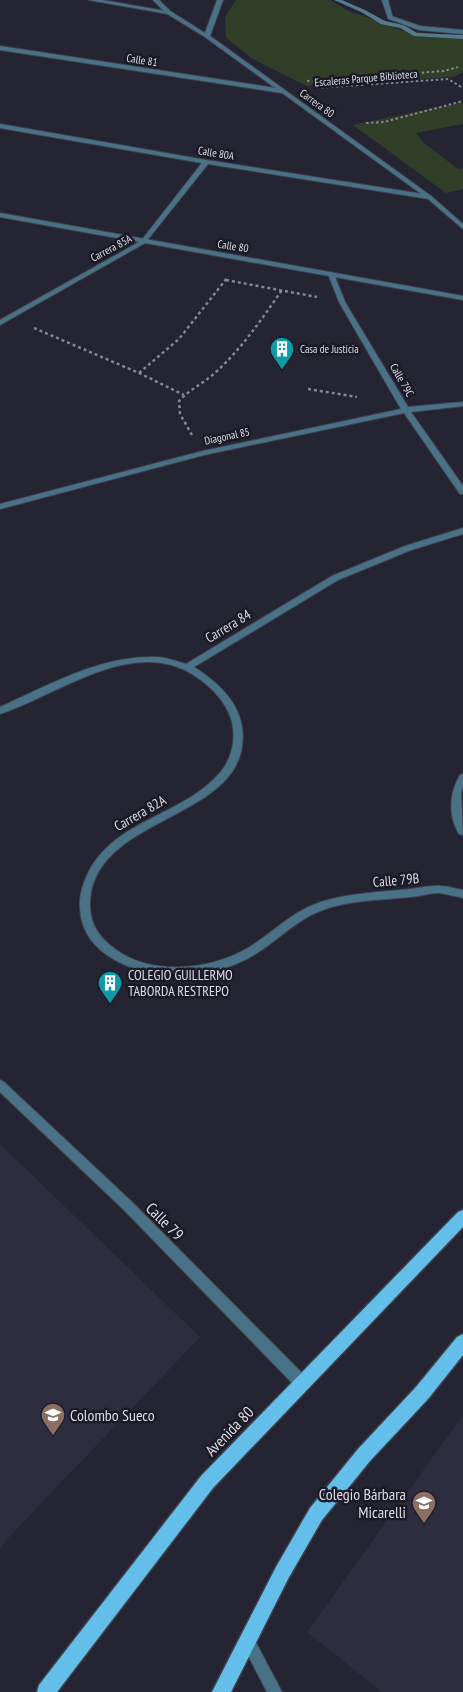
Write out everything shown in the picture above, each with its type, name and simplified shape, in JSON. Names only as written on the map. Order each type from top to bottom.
[{"type":"main road","name":"Avenida 80","points":[[46,1692],[207,1482],[463,1217]]},
{"type":"main road","points":[[220,1692],[282,1573],[316,1514],[364,1455],[422,1393],[463,1342]]},
{"type":"street","points":[[92,0],[168,12]]},
{"type":"street","name":"Carrera 80","points":[[156,0],[168,12],[207,36],[429,197],[463,227]]},
{"type":"street","points":[[207,36],[220,0]]},
{"type":"street","points":[[385,0],[391,18],[419,28],[463,32]]},
{"type":"street","name":"Calle 81","points":[[0,48],[282,91]]},
{"type":"street","name":"Calle 80A","points":[[0,126],[206,162],[429,197]]},
{"type":"street","name":"Carrera 85A","points":[[0,323],[143,242],[206,162]]},
{"type":"street","name":"Calle 80","points":[[0,215],[463,298]]},
{"type":"street","name":"Calle 79C","points":[[331,274],[342,302],[406,410],[463,492]]},
{"type":"street","name":"Diagonal 85","points":[[0,507],[202,453],[406,410],[463,404]]},
{"type":"street","name":"Carrera 84","points":[[187,667],[335,578],[408,548],[463,531]]},
{"type":"street","points":[[0,710],[84,674],[119,663],[156,660],[187,667]]},
{"type":"street","name":"Carrera 82A","points":[[187,667],[213,685],[229,702],[237,724],[239,742],[237,752],[228,771],[209,789],[128,834],[104,856],[93,873],[86,896],[87,922],[94,937],[106,950],[136,964],[168,970],[193,970],[219,964],[241,956],[310,911],[333,903]]},
{"type":"street","points":[[463,777],[456,792],[458,823],[463,831]]},
{"type":"street","name":"Calle 79B","points":[[333,903],[374,895],[429,890],[444,890],[463,894]]},
{"type":"street","name":"Calle 79","points":[[0,1085],[128,1206],[303,1384]]},
{"type":"street","points":[[247,1640],[275,1692]]},
{"type":"path","points":[[272,84],[444,72],[458,67]]},
{"type":"path","name":"Escaleras Parque Biblioteca","points":[[310,89],[448,79],[463,88]]},
{"type":"path","points":[[361,120],[368,124],[384,122],[463,102]]},
{"type":"path","points":[[140,373],[179,339],[226,280],[237,257]]},
{"type":"path","points":[[226,280],[342,302]]},
{"type":"path","points":[[202,453],[180,414],[179,401],[184,395],[215,374],[249,335],[282,290]]},
{"type":"path","points":[[11,318],[140,373],[184,395]]},
{"type":"shaded area","name":"Colombo Sueco","points":[[0,1144],[200,1337],[11,1535],[0,1549]]},
{"type":"shaded area","name":"Colegio Bárbara Micarelli","points":[[463,1415],[463,1692],[382,1692],[307,1632]]},
{"type":"green space","points":[[236,0],[330,0],[349,11],[404,31],[463,36],[463,72],[454,77],[307,86],[253,59],[226,38],[225,17]]},
{"type":"green space","points":[[463,102],[463,124],[416,133],[423,142],[458,169],[463,168],[463,189],[446,193],[353,125]]},
{"type":"waterway","points":[[337,0],[363,11],[383,23],[402,26],[416,35],[463,37]]},
{"type":"place","name":"Casa de Justicia","points":[[282,370]]},
{"type":"place","name":"COLEGIO GUILLERMO TABORDA RESTREPO","points":[[110,1004]]},
{"type":"place","name":"Colombo Sueco","points":[[53,1436]]},
{"type":"place","name":"Colegio Bárbara Micarelli","points":[[424,1524]]}]
